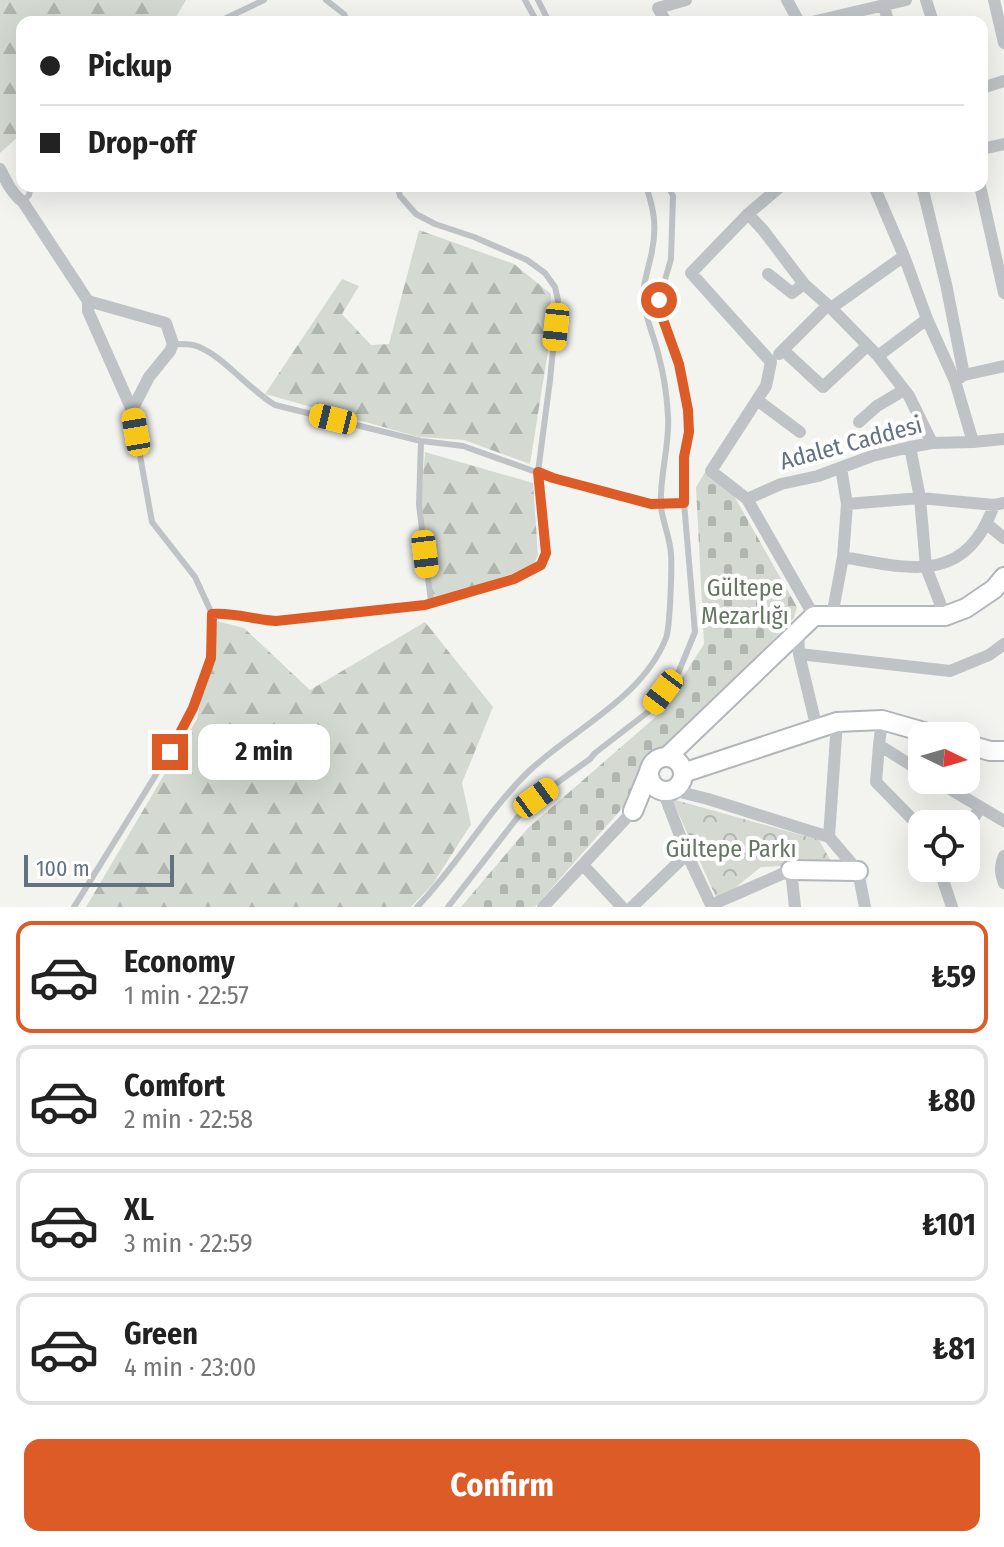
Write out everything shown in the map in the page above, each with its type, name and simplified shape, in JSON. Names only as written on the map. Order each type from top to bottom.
[{"type":"street","points":[[663,16],[658,8],[686,0]]},
{"type":"street","points":[[994,0],[1004,43]]},
{"type":"street","points":[[837,16],[896,2]]},
{"type":"street","points":[[0,169],[88,301],[88,311],[132,410]]},
{"type":"street","points":[[771,192],[691,273],[771,362]]},
{"type":"street","points":[[877,192],[927,319],[959,378]]},
{"type":"street","points":[[923,192],[946,284],[959,378],[973,442]]},
{"type":"street","points":[[981,192],[1004,293]]},
{"type":"street","points":[[748,214],[804,284],[878,356],[904,390],[932,443]]},
{"type":"street","points":[[823,616],[747,499],[711,471],[766,386],[771,362],[830,306],[904,256]]},
{"type":"street","points":[[768,274],[792,293],[804,284]]},
{"type":"street","points":[[88,301],[166,323],[173,344],[149,377],[132,410]]},
{"type":"street","points":[[878,356],[927,319]]},
{"type":"street","points":[[783,350],[823,387],[867,346]]},
{"type":"street","points":[[959,378],[1004,366]]},
{"type":"street","points":[[859,422],[877,406],[904,390]]},
{"type":"street","points":[[757,400],[800,432]]},
{"type":"street","name":"Adalet Caddesi","points":[[747,499],[781,484],[818,476],[872,456],[910,447],[1004,439]]},
{"type":"street","points":[[910,447],[920,498],[926,567],[945,616]]},
{"type":"street","points":[[823,616],[843,557],[847,504],[841,468]]},
{"type":"street","points":[[843,557],[900,567],[949,563],[965,551],[999,504],[920,498],[847,504]]},
{"type":"street","points":[[987,524],[1004,538]]},
{"type":"street","points":[[858,871],[791,870],[713,907],[651,767],[658,759],[668,756],[798,630],[823,616],[945,616],[966,608],[994,589],[1004,577]]},
{"type":"street","points":[[798,630],[799,654],[817,729]]},
{"type":"street","points":[[799,654],[950,671],[989,655],[1004,644]]},
{"type":"street","points":[[683,773],[837,722],[882,720],[908,727]]},
{"type":"street","points":[[882,720],[876,782],[908,815]]},
{"type":"street","points":[[829,837],[837,722]]},
{"type":"street","points":[[879,745],[908,763]]},
{"type":"street","points":[[980,748],[1004,751]]},
{"type":"street","points":[[543,907],[660,785],[680,785],[684,770],[678,760],[668,756]]},
{"type":"street","points":[[660,785],[829,837],[858,871],[865,907]]},
{"type":"street","points":[[958,794],[1004,821]]},
{"type":"street","points":[[632,907],[687,854]]},
{"type":"street","points":[[1004,856],[1001,864],[1004,883]]},
{"type":"street","points":[[583,865],[622,907]]},
{"type":"street","points":[[791,870],[795,907]]},
{"type":"street","points":[[944,882],[952,907]]},
{"type":"lane","points":[[231,16],[264,0]]},
{"type":"lane","points":[[326,0],[345,16]]},
{"type":"lane","points":[[23,202],[30,192]]},
{"type":"lane","points":[[212,614],[276,621],[425,605],[514,579],[541,565],[546,553],[538,472],[557,314],[555,287],[545,273],[527,260],[416,214],[399,192]]},
{"type":"lane","points":[[417,907],[448,873],[505,796],[529,771],[618,700],[640,678],[667,636],[671,553],[661,505],[669,419],[660,358],[644,303],[655,220],[648,192]]},
{"type":"lane","points":[[448,907],[536,798],[648,712],[679,671],[695,632],[684,503],[688,410],[679,364],[659,300],[671,259],[671,192]]},
{"type":"lane","points":[[173,344],[195,346],[219,360],[275,405],[421,441],[463,446],[595,490],[661,505],[684,503]]},
{"type":"lane","points":[[74,907],[170,752],[193,708],[211,658],[212,614],[195,577],[152,522],[132,410]]},
{"type":"lane","points":[[421,441],[419,505],[431,602]]},
{"type":"green space","points":[[0,0],[186,0],[177,16],[16,16],[16,138],[0,153]]},
{"type":"green space","points":[[419,230],[514,264],[551,294],[549,345],[530,464],[464,440],[419,437],[265,394],[342,279],[359,286],[342,314],[371,345],[389,344]]},
{"type":"green space","points":[[425,452],[533,483],[538,555],[535,562],[524,570],[433,600],[421,502]]},
{"type":"green space","name":"Gültepe Mezarlığı","points":[[707,469],[733,494],[797,607],[794,618],[646,768],[632,797],[535,907],[461,907],[528,828],[659,714],[704,644],[696,487]]},
{"type":"green space","points":[[217,621],[244,628],[310,690],[425,622],[493,707],[462,783],[471,824],[433,884],[411,907],[86,907],[197,719]]},
{"type":"green space","name":"Gültepe Parkı","points":[[672,799],[819,840],[832,863],[761,867],[718,902]]},
{"type":"route","points":[[170,752],[193,708],[211,658],[212,614],[276,621],[425,605],[514,579],[541,565],[546,553],[538,472],[651,504],[684,503],[688,410],[679,364],[659,300]]}]
